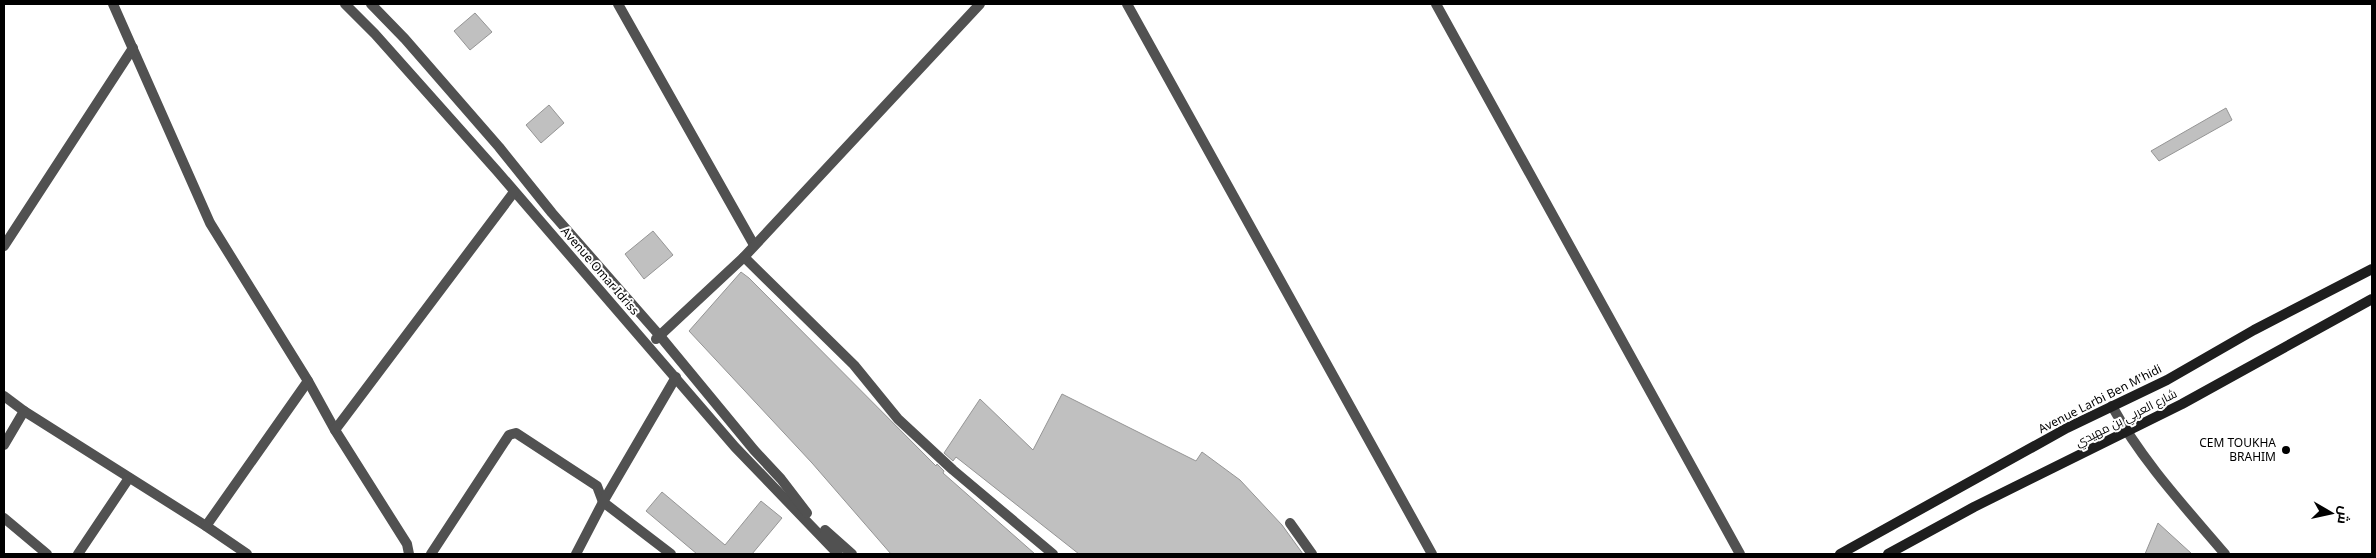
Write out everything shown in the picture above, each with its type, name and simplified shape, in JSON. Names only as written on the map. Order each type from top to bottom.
[{"type":"main road","name":"Avenue Larbi Ben M'hidi","points":[[1840,554],[1978,477],[2112,406],[2167,380],[2254,330],[2372,269]]},
{"type":"main road","name":"شارع العربي بن مهيدي","points":[[1888,554],[1974,507],[2219,385],[2372,299]]},
{"type":"street","points":[[113,4],[210,223],[308,381],[335,430],[407,544],[409,554]]},
{"type":"street","name":"Avenue Omar Idriss","points":[[345,4],[376,34],[735,447],[838,554]]},
{"type":"street","points":[[371,4],[405,39],[599,268],[660,336],[754,450],[781,479],[811,518],[852,554]]},
{"type":"street","points":[[618,4],[754,245]]},
{"type":"street","points":[[649,347],[744,257],[980,4]]},
{"type":"street","points":[[1127,4],[1432,554]]},
{"type":"street","points":[[1436,4],[1740,554]]},
{"type":"street","points":[[4,246],[133,48]]},
{"type":"street","points":[[335,430],[514,192]]},
{"type":"street","points":[[744,257],[854,365],[898,419],[953,470],[1053,554]]},
{"type":"street","points":[[576,554],[603,502],[676,377]]},
{"type":"street","points":[[206,526],[308,381]]},
{"type":"street","points":[[4,396],[24,411],[247,554]]},
{"type":"street","points":[[2112,406],[2126,432],[2154,469],[2225,554]]},
{"type":"street","points":[[4,445],[24,411]]},
{"type":"street","points":[[431,554],[509,436],[514,433],[520,434],[598,486],[603,502],[671,554]]},
{"type":"street","points":[[78,554],[129,478]]},
{"type":"street","points":[[4,518],[47,554]]},
{"type":"street","points":[[1290,523],[1312,554]]},
{"type":"building","points":[[475,13],[492,32],[470,50],[454,31]]},
{"type":"building","points":[[549,105],[564,123],[541,143],[526,125]]},
{"type":"building","points":[[2226,108],[2232,120],[2159,161],[2151,151]]},
{"type":"building","points":[[653,231],[673,255],[644,279],[625,254]]},
{"type":"building","points":[[741,272],[936,466],[937,464],[944,471],[943,473],[1035,554],[891,554],[812,463],[689,331]]},
{"type":"building","points":[[1062,394],[1196,461],[1202,452],[1240,480],[1282,525],[1303,554],[1079,554],[956,457],[953,461],[944,453],[980,399],[1033,450]]},
{"type":"building","points":[[662,492],[725,545],[761,501],[782,518],[752,554],[697,554],[646,511]]},
{"type":"building","points":[[2158,523],[2192,554],[2145,554]]},
{"type":"place","name":"CEM TOUKHA BRAHIM","points":[[2286,450]]}]
